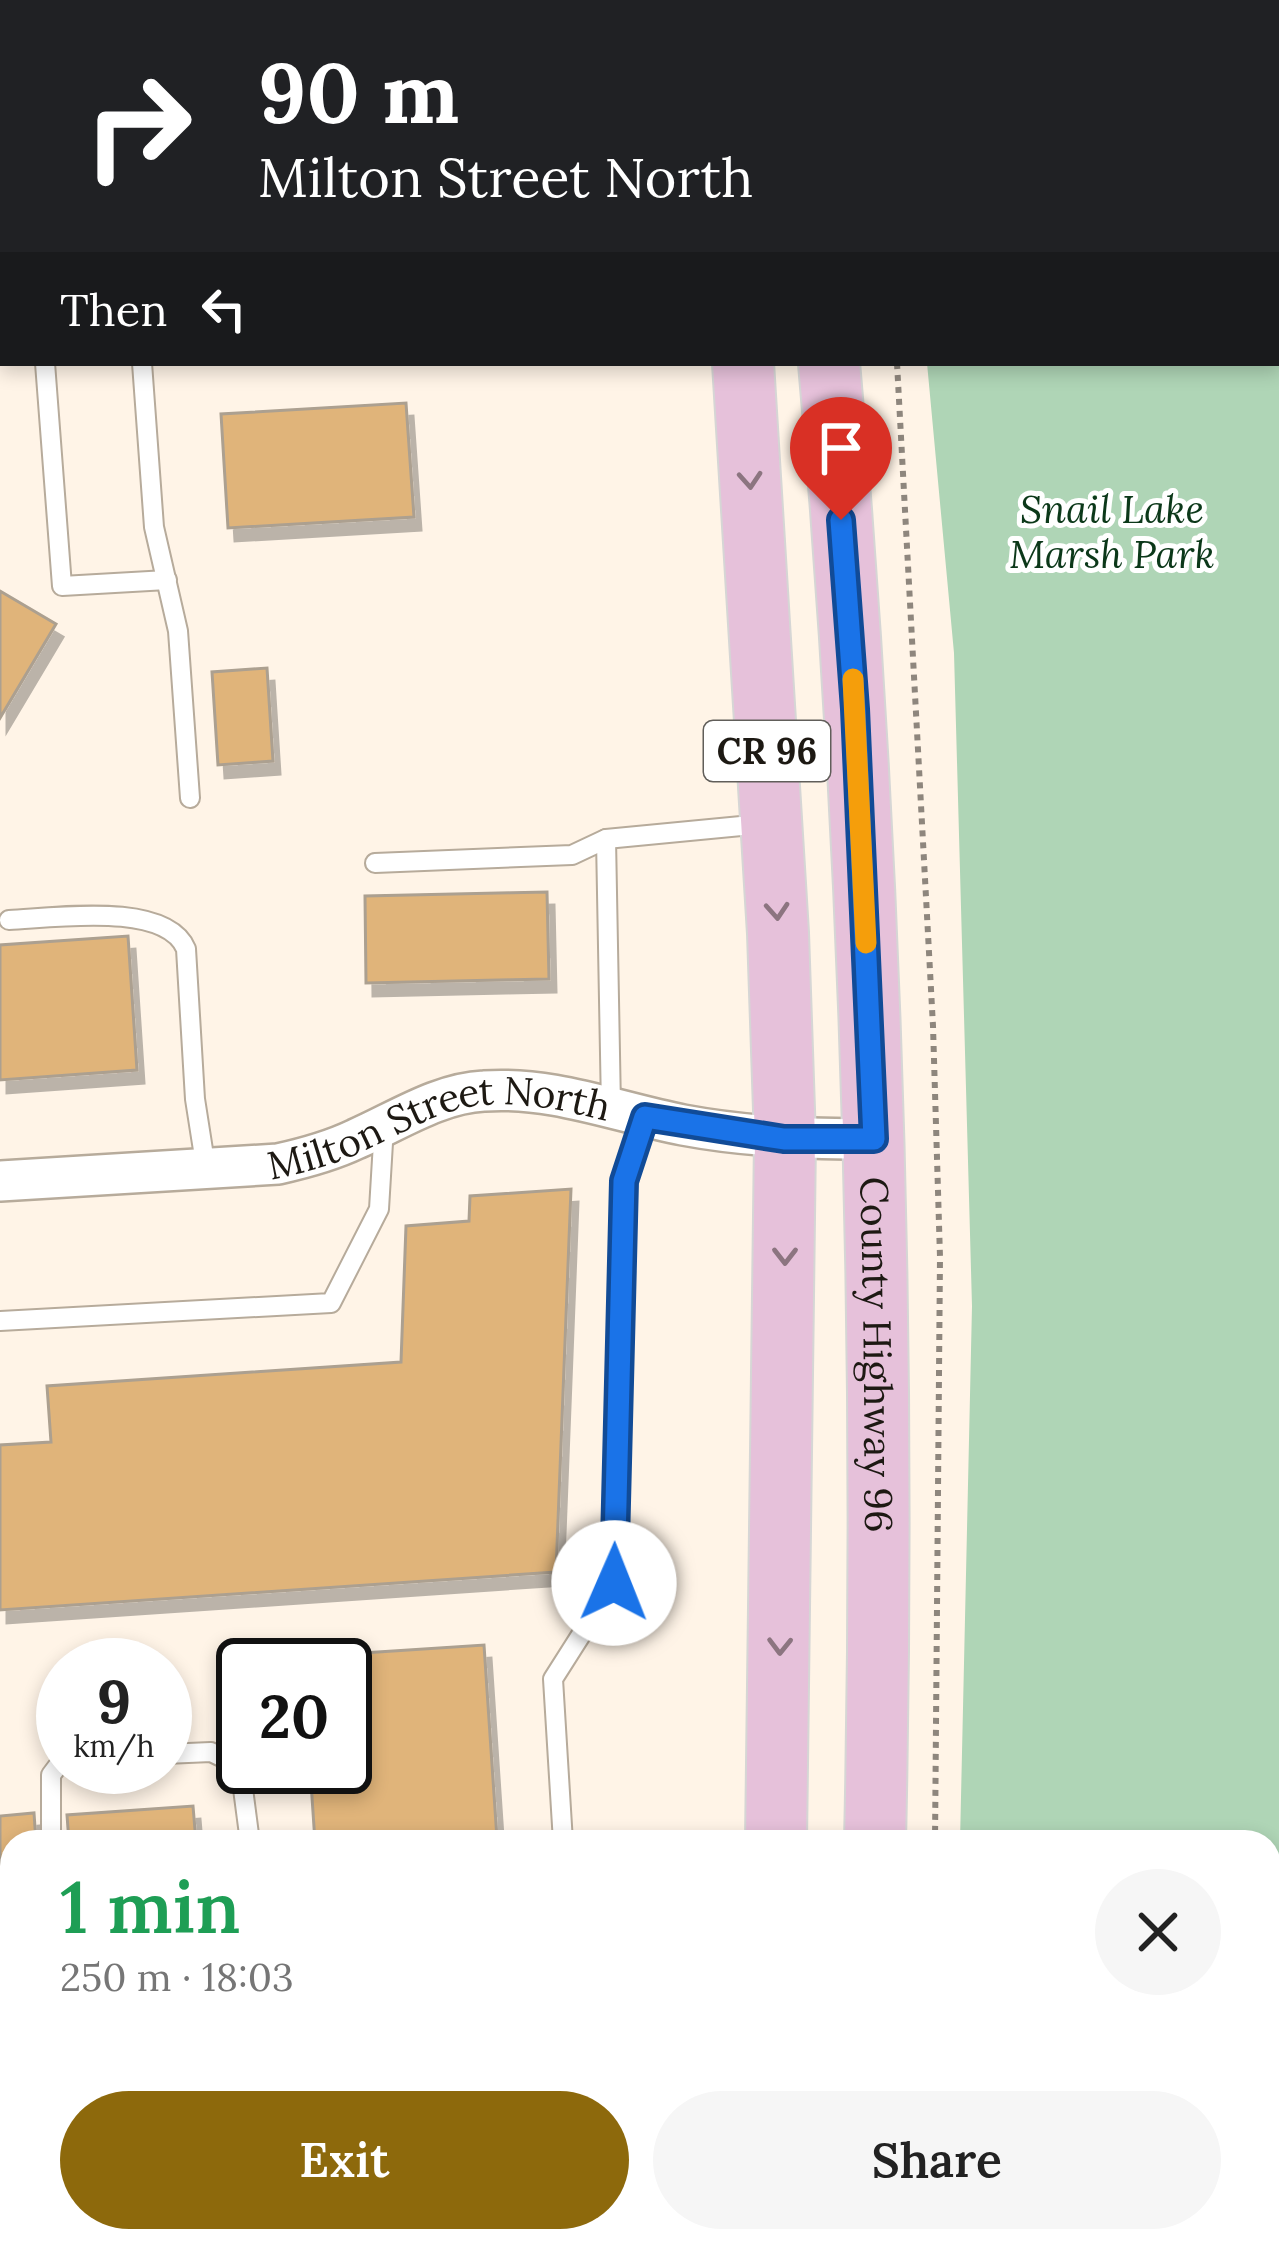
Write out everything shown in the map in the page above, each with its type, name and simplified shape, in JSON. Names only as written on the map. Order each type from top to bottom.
[{"type":"main road","name":"CR 96","points":[[742,366],[771,823],[784,1139],[786,1285],[776,1830]]},
{"type":"main road","name":"County Highway 96","points":[[829,366],[855,709],[874,1139],[875,1830]]},
{"type":"street","name":"Milton Street North","points":[[0,1181],[278,1164],[316,1155],[440,1100],[478,1090],[518,1090],[784,1139],[874,1139]]},
{"type":"lane","points":[[45,366],[62,586],[167,580]]},
{"type":"lane","points":[[142,366],[154,527],[178,631],[190,798]]},
{"type":"lane","points":[[375,863],[572,855],[606,839],[771,823]]},
{"type":"lane","points":[[562,1830],[553,1679],[614,1583],[628,1112],[606,839]]},
{"type":"lane","points":[[10,920],[129,916],[162,925],[181,937],[206,1169]]},
{"type":"lane","points":[[0,1321],[331,1303],[379,1209],[384,1126]]},
{"type":"lane","points":[[192,1753],[211,1752],[240,1766],[248,1830]]},
{"type":"lane","points":[[51,1794],[51,1830]]},
{"type":"path","points":[[897,366],[911,565],[909,613],[933,1026],[940,1257],[935,1830]]},
{"type":"green space","name":"Snail Lake Marsh Park","points":[[927,366],[1279,366],[1279,1830],[960,1830],[972,1306],[954,653]]},
{"type":"building","points":[[406,403],[414,517],[228,528],[221,414]]},
{"type":"building","points":[[0,591],[56,624],[0,718]]},
{"type":"building","points":[[267,668],[273,761],[218,765],[212,672]]},
{"type":"building","points":[[547,892],[549,979],[366,983],[365,896]]},
{"type":"building","points":[[128,936],[137,1070],[0,1080],[0,945]]},
{"type":"building","points":[[571,1189],[556,1572],[0,1610],[0,1445],[51,1442],[47,1386],[401,1362],[406,1226],[469,1221],[470,1196]]},
{"type":"building","points":[[484,1645],[496,1830],[314,1830],[312,1794],[372,1794],[372,1652]]},
{"type":"building","points":[[193,1806],[195,1830],[68,1830],[67,1815]]},
{"type":"building","points":[[34,1813],[35,1830],[0,1830],[0,1816]]},
{"type":"slow traffic","points":[[853,679],[866,943]]},
{"type":"route","points":[[614,1583],[624,1181],[645,1117],[784,1139],[874,1139],[855,709],[841,520]]}]
